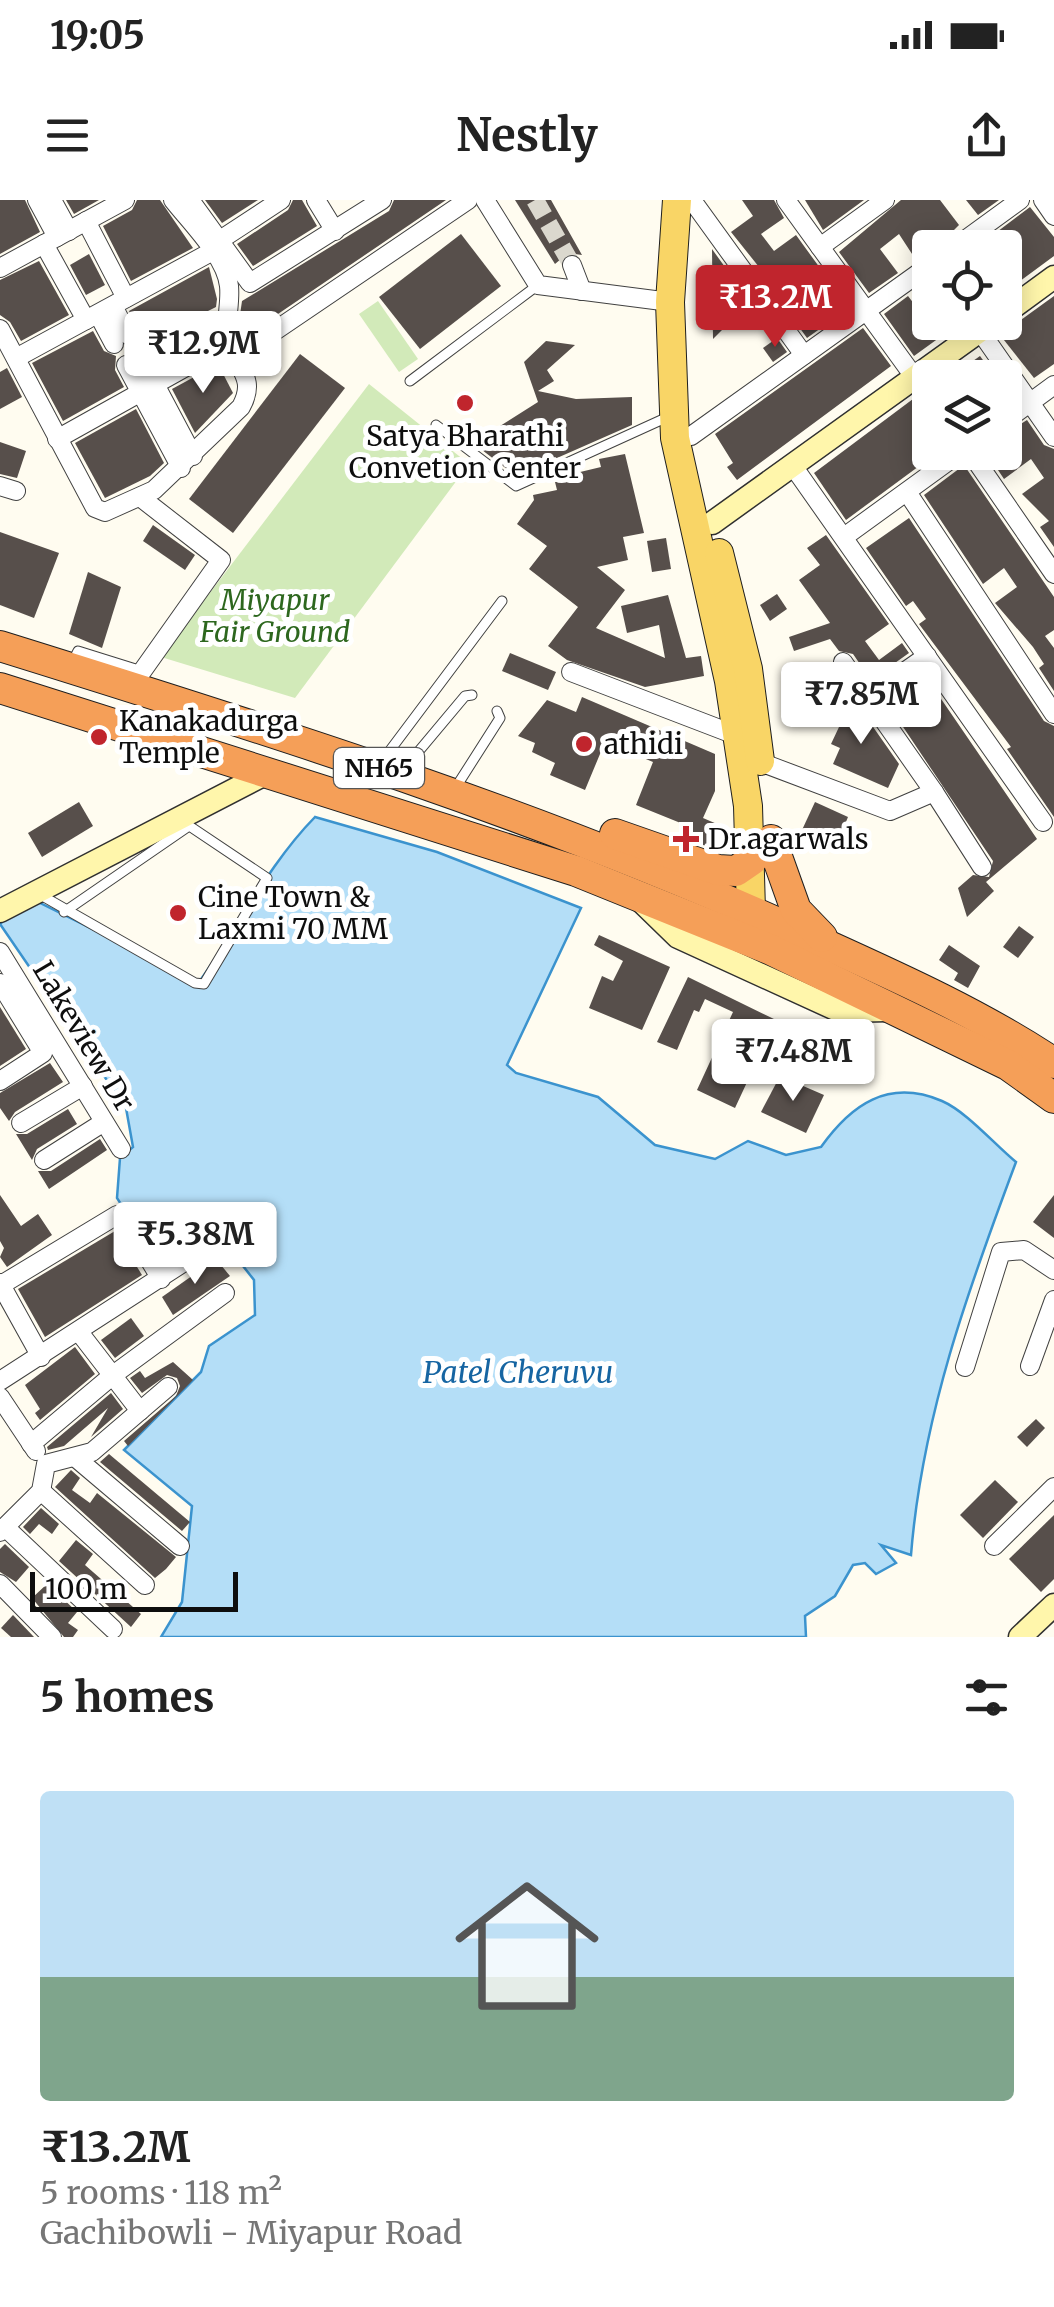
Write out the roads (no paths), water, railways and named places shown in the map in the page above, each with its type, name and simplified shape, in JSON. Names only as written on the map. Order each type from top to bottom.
[{"type":"highway","name":"NH65","points":[[0,646],[70,668],[136,679],[496,808],[760,930],[897,1010],[1008,1065],[1054,1098]]},
{"type":"highway","name":"NH65","points":[[0,688],[426,820],[634,894],[839,951],[998,1026],[1054,1063]]},
{"type":"highway","points":[[496,808],[559,814],[718,870],[736,871],[761,850],[796,910],[839,951]]},
{"type":"main road","points":[[688,201],[670,302],[682,426],[761,850]]},
{"type":"main road","points":[[688,201],[682,426],[712,523],[748,669],[760,762],[760,930]]},
{"type":"street","points":[[37,200],[106,309],[121,340]]},
{"type":"street","points":[[52,200],[57,237]]},
{"type":"street","points":[[0,268],[125,200]]},
{"type":"street","points":[[173,200],[250,283],[335,231],[359,206],[382,200]]},
{"type":"street","points":[[0,329],[99,511],[140,497],[187,462],[242,407],[249,392],[248,376],[230,344],[229,284],[216,246],[190,200]]},
{"type":"street","points":[[16,358],[216,246],[280,200]]},
{"type":"street","points":[[316,200],[335,231]]},
{"type":"street","points":[[260,341],[468,200]]},
{"type":"street","points":[[485,200],[538,285],[670,302]]},
{"type":"street","points":[[786,200],[912,374]]},
{"type":"street","points":[[979,230],[1020,200]]},
{"type":"street","points":[[1043,200],[1054,216]]},
{"type":"street","points":[[688,201],[804,355]]},
{"type":"street","points":[[820,247],[882,201]]},
{"type":"street","points":[[86,222],[106,309]]},
{"type":"street","points":[[572,265],[582,290]]},
{"type":"street","points":[[682,426],[804,355],[912,278]]},
{"type":"street","points":[[1022,301],[1054,278]]},
{"type":"street","points":[[940,360],[968,340]]},
{"type":"street","points":[[994,340],[1054,437]]},
{"type":"street","points":[[57,438],[230,344]]},
{"type":"street","points":[[133,361],[187,462]]},
{"type":"street","points":[[712,523],[912,380]]},
{"type":"street","points":[[1022,408],[1054,385]]},
{"type":"street","points":[[793,466],[1043,822]]},
{"type":"street","points":[[844,537],[936,470]]},
{"type":"street","points":[[982,470],[1054,574]]},
{"type":"street","points":[[906,492],[1054,714]]},
{"type":"street","points":[[136,679],[221,560],[217,553],[140,497]]},
{"type":"street","points":[[866,698],[927,656]]},
{"type":"street","points":[[843,662],[982,867]]},
{"type":"street","points":[[571,672],[738,736]]},
{"type":"street","points":[[760,762],[890,811],[934,792]]},
{"type":"street","points":[[0,911],[184,822],[267,773]]},
{"type":"street","points":[[634,894],[678,937],[840,1011],[897,1010]]},
{"type":"street","name":"Lakeview Dr","points":[[0,952],[120,1149]]},
{"type":"street","points":[[0,983],[43,1052],[0,1081]]},
{"type":"street","points":[[21,1123],[83,1086]]},
{"type":"street","points":[[44,1160],[104,1122]]},
{"type":"street","points":[[40,1357],[1,1284],[117,1215],[124,1218],[162,1279]]},
{"type":"street","points":[[0,1381],[226,1235]]},
{"type":"street","points":[[965,1367],[1002,1252],[1024,1250],[1054,1270]]},
{"type":"street","points":[[31,1444],[113,1375],[225,1293]]},
{"type":"street","points":[[1030,1366],[1054,1300]]},
{"type":"street","points":[[79,1332],[140,1410]]},
{"type":"street","points":[[46,1464],[92,1452],[168,1387]]},
{"type":"street","points":[[0,1397],[46,1464],[41,1491],[3,1529],[114,1628]]},
{"type":"street","points":[[76,1458],[180,1546]]},
{"type":"street","points":[[994,1546],[1054,1487]]},
{"type":"street","points":[[41,1491],[145,1585]]},
{"type":"street","points":[[0,1584],[52,1637]]},
{"type":"street","points":[[1020,1637],[1054,1605]]},
{"type":"lane","points":[[410,382],[538,285]]},
{"type":"lane","points":[[436,425],[516,486],[682,426]]},
{"type":"lane","points":[[388,772],[502,601]]},
{"type":"lane","points":[[388,772],[465,696],[472,695]]},
{"type":"lane","points":[[452,794],[500,718],[497,712]]},
{"type":"lane","points":[[38,892],[64,912],[194,983],[204,984],[267,878],[184,822],[64,912]]},
{"type":"water","name":"Patel Cheruvu","points":[[315,817],[437,852],[581,908],[507,1065],[516,1073],[598,1097],[655,1145],[715,1159],[748,1141],[786,1155],[821,1147],[858,1108],[888,1094],[905,1093],[951,1106],[1016,1162],[965,1306],[936,1404],[911,1555],[881,1545],[896,1563],[876,1574],[865,1563],[853,1565],[835,1596],[805,1616],[806,1637],[161,1637],[182,1602],[192,1506],[124,1450],[201,1372],[209,1346],[255,1315],[254,1280],[214,1229],[159,1264],[117,1198],[120,1158],[133,1147],[126,1108],[0,924],[28,897],[199,982],[268,876]]},
{"type":"tunnel","points":[[535,200],[572,265]]},
{"type":"place","name":"Satya Bharathi Convetion Center","points":[[465,403]]},
{"type":"place","name":"Kanakadurga Temple","points":[[99,737]]},
{"type":"place","name":"athidi","points":[[584,744]]},
{"type":"place","name":"Dr.agarwals","points":[[686,839]]},
{"type":"place","name":"Cine Town & Laxmi 70 MM","points":[[178,913]]},
{"type":"park label","name":"Miyapur Fair Ground","points":[[275,616]]}]
